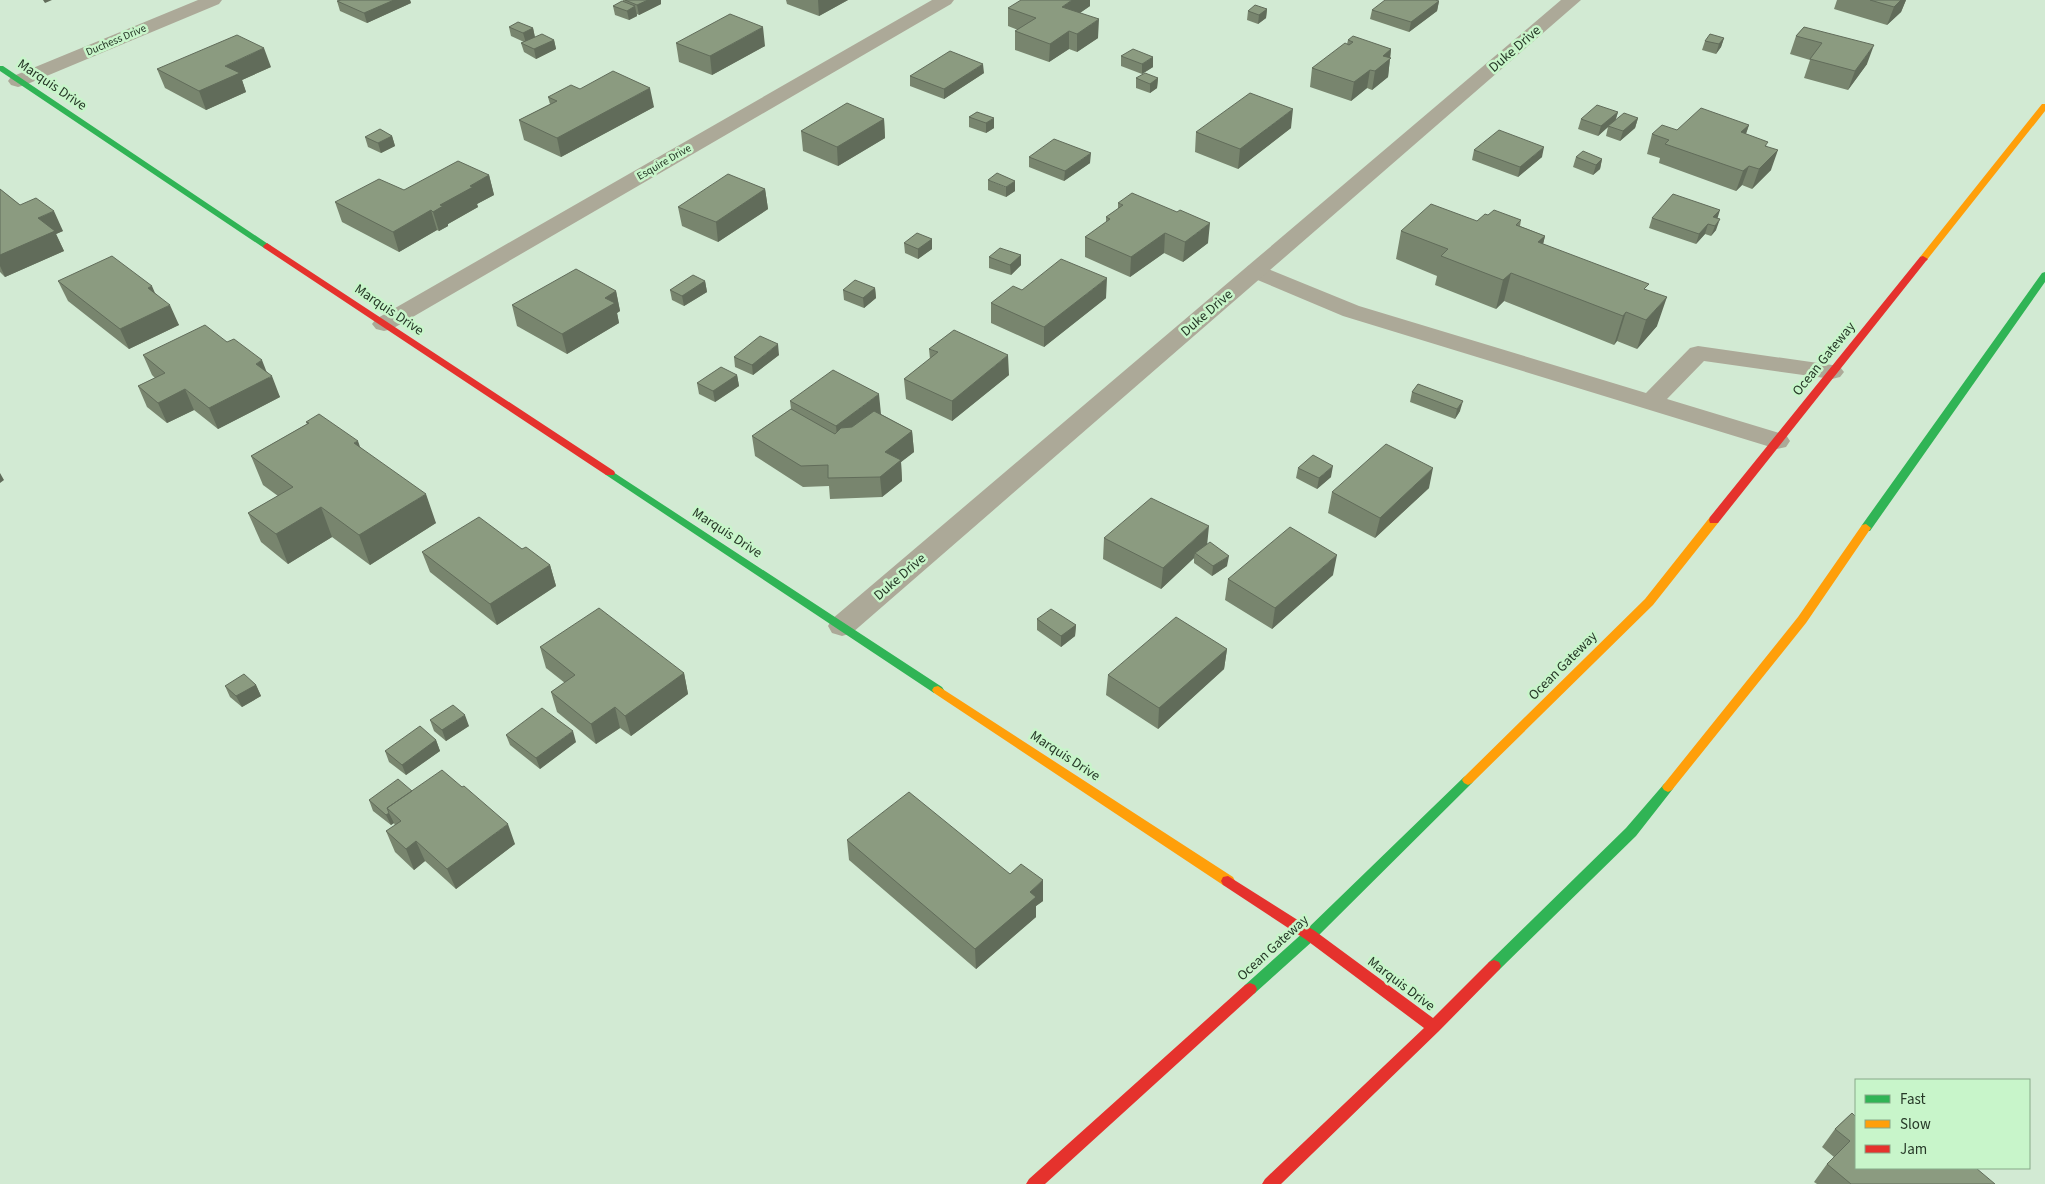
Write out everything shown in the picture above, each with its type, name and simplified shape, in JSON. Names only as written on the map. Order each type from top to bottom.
[{"type":"main road","name":"Marquis Drive","points":[[0,68],[384,324],[1310,935],[1434,1027]]},
{"type":"main road","name":"Ocean Gateway","points":[[1034,1184],[1310,935],[1649,602],[2045,106]]},
{"type":"main road","points":[[1270,1184],[1434,1027],[1482,977],[1631,832],[1802,620],[2045,275]]},
{"type":"street","name":"Duchess Drive","points":[[18,81],[213,0]]},
{"type":"street","name":"Esquire Drive","points":[[384,324],[945,0]]},
{"type":"street","name":"Duke Drive","points":[[842,626],[1572,0]]},
{"type":"street","points":[[1256,271],[1351,311],[1777,441]]},
{"type":"street","points":[[1650,403],[1698,353],[1832,372]]},
{"type":"building","points":[[394,0],[364,13],[337,1]]},
{"type":"building","points":[[625,0],[648,0],[637,5]]},
{"type":"building","points":[[1021,0],[1072,0],[1062,7],[1099,19],[1077,34],[1069,31],[1050,44],[1015,31],[1036,18],[1008,8]]},
{"type":"building","points":[[1385,0],[1439,1],[1411,22],[1372,10]]},
{"type":"building","points":[[1870,0],[1901,0],[1894,7]]},
{"type":"building","points":[[622,1],[635,6],[627,11],[613,6]]},
{"type":"building","points":[[1255,5],[1267,9],[1259,15],[1248,11]]},
{"type":"building","points":[[730,14],[763,27],[710,56],[676,43]]},
{"type":"building","points":[[518,22],[533,28],[523,33],[509,27]]},
{"type":"building","points":[[1804,27],[1874,45],[1855,71],[1810,59],[1822,43],[1796,36]]},
{"type":"building","points":[[542,34],[554,40],[534,49],[521,43]]},
{"type":"building","points":[[1710,34],[1724,38],[1719,44],[1705,41]]},
{"type":"building","points":[[237,35],[264,48],[225,66],[240,73],[199,91],[157,69]]},
{"type":"building","points":[[1353,36],[1391,49],[1383,56],[1391,58],[1375,71],[1370,70],[1354,82],[1312,68],[1345,43],[1349,45],[1353,42],[1348,40]]},
{"type":"building","points":[[1133,49],[1153,57],[1142,64],[1121,56]]},
{"type":"building","points":[[950,51],[983,64],[944,89],[910,76]]},
{"type":"building","points":[[613,71],[650,88],[557,138],[519,120],[557,101],[548,97],[571,85],[580,89]]},
{"type":"building","points":[[1145,73],[1158,78],[1150,84],[1136,78]]},
{"type":"building","points":[[1250,93],[1293,109],[1240,149],[1196,132]]},
{"type":"building","points":[[847,103],[884,119],[837,147],[801,131]]},
{"type":"building","points":[[1597,105],[1618,112],[1601,126],[1581,119]]},
{"type":"building","points":[[1701,108],[1749,125],[1741,132],[1768,142],[1765,146],[1778,150],[1759,169],[1749,166],[1743,171],[1665,144],[1669,140],[1652,134],[1662,125],[1677,130]]},
{"type":"building","points":[[977,112],[994,118],[986,123],[969,117]]},
{"type":"building","points":[[1624,113],[1638,118],[1623,131],[1608,126]]},
{"type":"building","points":[[380,129],[392,136],[378,143],[365,137]]},
{"type":"building","points":[[1499,130],[1544,147],[1520,167],[1474,150]]},
{"type":"building","points":[[1054,139],[1091,153],[1065,171],[1029,157]]},
{"type":"building","points":[[1583,151],[1602,159],[1596,165],[1576,157]]},
{"type":"building","points":[[458,161],[489,175],[470,186],[473,187],[440,205],[443,206],[433,212],[431,210],[393,232],[335,202],[379,179],[404,190]]},
{"type":"building","points":[[997,173],[1015,181],[1006,187],[988,180]]},
{"type":"building","points":[[728,174],[765,189],[716,222],[678,207]]},
{"type":"building","points":[[0,189],[20,205],[36,198],[54,211],[38,218],[55,231],[0,255]]},
{"type":"building","points":[[1132,193],[1177,212],[1180,210],[1210,223],[1185,242],[1165,233],[1131,257],[1085,237],[1110,219],[1106,217],[1123,205],[1118,203]]},
{"type":"building","points":[[1673,194],[1720,210],[1713,217],[1720,219],[1715,226],[1708,224],[1699,234],[1652,218]]},
{"type":"building","points":[[1431,204],[1477,221],[1485,214],[1488,215],[1494,210],[1521,220],[1516,225],[1545,236],[1538,242],[1649,284],[1644,289],[1667,297],[1646,320],[1626,312],[1623,316],[1511,273],[1503,280],[1441,256],[1448,249],[1401,231]]},
{"type":"building","points":[[917,233],[932,239],[918,249],[904,243]]},
{"type":"building","points":[[1000,248],[1021,255],[1010,265],[989,257]]},
{"type":"building","points":[[112,256],[152,286],[148,288],[170,305],[120,329],[58,281]]},
{"type":"building","points":[[1061,259],[1107,278],[1044,327],[991,303],[1013,286],[1022,290]]},
{"type":"building","points":[[576,269],[616,291],[605,298],[615,303],[562,334],[512,305]]},
{"type":"building","points":[[693,275],[705,281],[682,296],[670,290]]},
{"type":"building","points":[[855,280],[875,288],[863,298],[843,290]]},
{"type":"building","points":[[205,325],[227,342],[234,339],[262,360],[256,364],[272,376],[209,408],[185,389],[158,403],[138,386],[165,373],[143,355]]},
{"type":"building","points":[[954,330],[1008,355],[952,401],[904,379],[938,352],[929,349]]},
{"type":"building","points":[[760,336],[778,344],[752,365],[734,357]]},
{"type":"building","points":[[721,367],[737,375],[713,391],[697,383]]},
{"type":"building","points":[[833,370],[879,394],[836,426],[790,401]]},
{"type":"building","points":[[1418,384],[1463,401],[1457,409],[1412,392]]},
{"type":"building","points":[[791,409],[835,434],[841,428],[852,427],[874,411],[912,431],[885,452],[901,460],[880,477],[828,478],[828,465],[801,466],[752,436]]},
{"type":"building","points":[[319,414],[358,441],[354,443],[426,494],[359,535],[321,507],[276,534],[248,513],[293,487],[251,456],[309,423],[306,422]]},
{"type":"building","points":[[1386,444],[1433,468],[1380,518],[1332,492]]},
{"type":"building","points":[[1313,455],[1333,466],[1319,478],[1298,468]]},
{"type":"building","points":[[1151,498],[1209,526],[1163,568],[1104,538]]},
{"type":"building","points":[[479,517],[522,549],[526,547],[550,565],[490,604],[422,552]]},
{"type":"building","points":[[1290,527],[1337,555],[1275,608],[1228,579]]},
{"type":"building","points":[[1210,542],[1229,556],[1213,566],[1195,553]]},
{"type":"building","points":[[599,608],[684,673],[625,716],[615,707],[591,724],[551,692],[575,675],[540,647]]},
{"type":"building","points":[[1051,609],[1076,625],[1061,636],[1037,619]]},
{"type":"building","points":[[1176,617],[1227,649],[1159,708],[1108,675]]},
{"type":"building","points":[[244,674],[256,685],[236,696],[225,686]]},
{"type":"building","points":[[453,705],[465,715],[442,730],[430,720]]},
{"type":"building","points":[[542,708],[573,731],[536,758],[506,735]]},
{"type":"building","points":[[420,726],[436,740],[402,765],[385,751]]},
{"type":"building","points":[[442,770],[462,787],[464,786],[508,824],[447,869],[416,841],[406,849],[386,831],[401,821],[387,808]]},
{"type":"building","points":[[398,779],[412,791],[387,808],[389,813],[386,815],[369,800]]},
{"type":"building","points":[[909,792],[1010,874],[1021,864],[1043,880],[1030,892],[1036,897],[975,949],[847,840]]},
{"type":"building","points":[[1852,1113],[1855,1116],[1855,1169],[1977,1169],[1995,1184],[1851,1184],[1827,1164],[1850,1141],[1835,1129]]},
{"type":"traffic: fast","points":[[0,68],[267,246]]},
{"type":"traffic: fast","points":[[1866,528],[2045,275]]},
{"type":"traffic: fast","points":[[610,473],[938,690]]},
{"type":"traffic: fast","points":[[1250,989],[1310,935],[1468,780]]},
{"type":"traffic: fast","points":[[1494,966],[1631,832],[1668,787]]},
{"type":"traffic: slow","points":[[1923,259],[2045,106]]},
{"type":"traffic: slow","points":[[1468,780],[1649,602],[1714,520]]},
{"type":"traffic: slow","points":[[1668,787],[1802,620],[1866,528]]},
{"type":"traffic: slow","points":[[938,690],[1228,881]]},
{"type":"traffic: jam","points":[[267,246],[610,473]]},
{"type":"traffic: jam","points":[[1714,520],[1923,259]]},
{"type":"traffic: jam","points":[[1228,881],[1310,935],[1434,1027]]},
{"type":"traffic: jam","points":[[1270,1184],[1434,1027],[1494,966]]},
{"type":"traffic: jam","points":[[1034,1184],[1250,989]]}]
